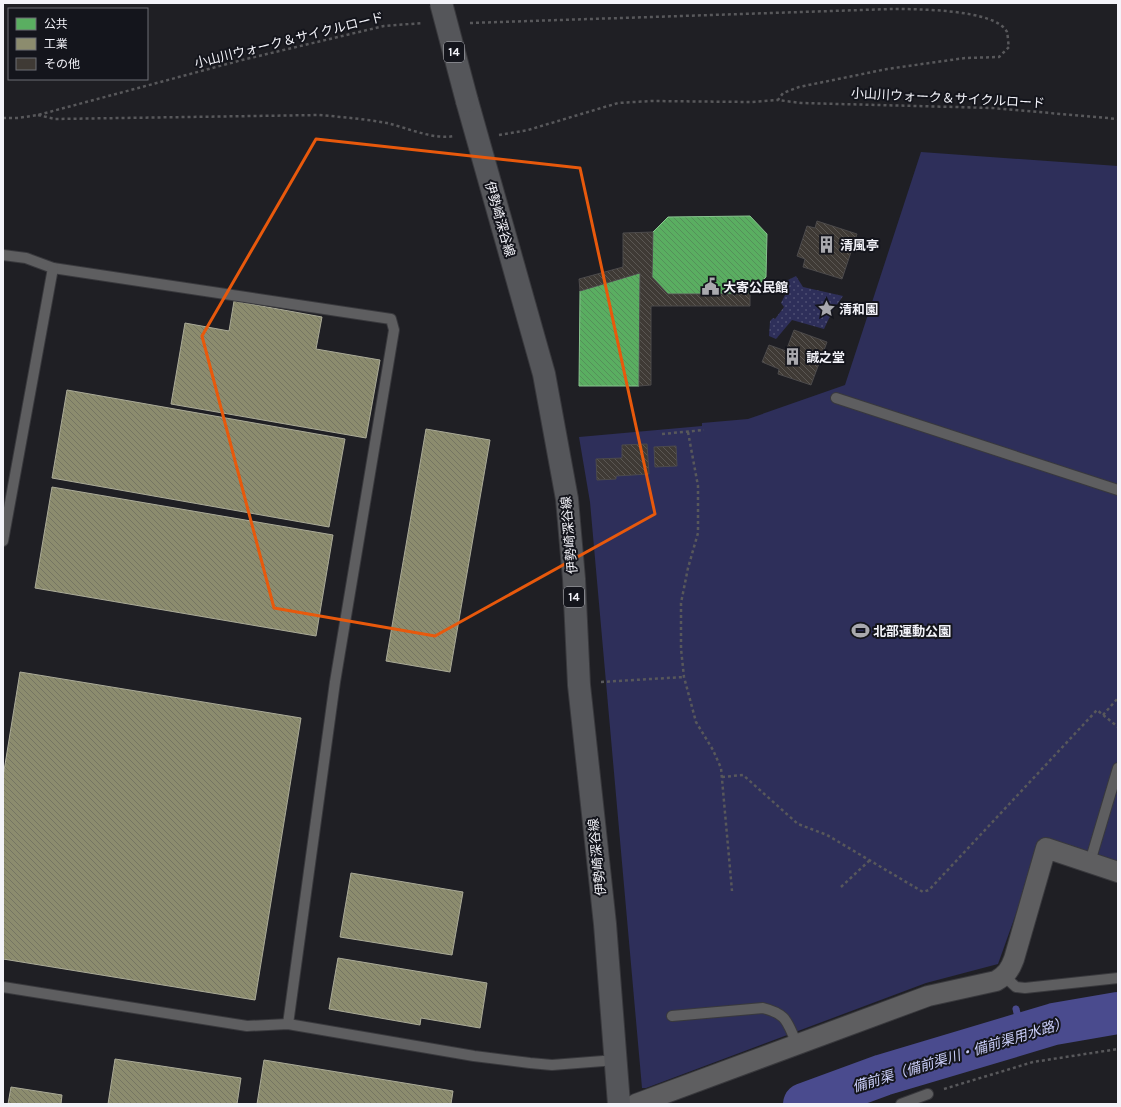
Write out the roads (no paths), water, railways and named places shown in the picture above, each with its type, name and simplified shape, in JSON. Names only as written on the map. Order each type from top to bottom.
[{"type":"main road","name":"伊勢崎深谷線","points":[[441,3],[544,374],[567,499],[574,579],[579,685],[605,924],[619,1104]]},
{"type":"street","points":[[636,1104],[928,996],[996,981],[1004,976],[1010,969],[1014,959],[1046,848],[1118,872]]},
{"type":"lane","points":[[3,255],[26,258],[53,268],[390,319],[394,330],[335,682],[288,1024]]},
{"type":"lane","points":[[3,541],[53,268]]},
{"type":"lane","points":[[836,398],[1118,490]]},
{"type":"lane","points":[[1090,862],[1118,768]]},
{"type":"lane","points":[[1004,976],[1016,987],[1025,988],[1118,978]]},
{"type":"lane","points":[[3,987],[247,1026],[288,1024],[474,1056],[530,1063],[552,1064],[616,1060]]},
{"type":"lane","points":[[672,1016],[763,1008],[776,1011],[786,1018],[797,1044]]},
{"type":"lane","points":[[901,1104],[928,1094]]},
{"type":"waterway","points":[[1016,1009],[1022,1033]]},
{"type":"waterway","name":"備前渠（備前渠川・備前渠用水路）","points":[[804,1104],[883,1075],[1054,1024],[1118,1013]]},
{"type":"place","name":"清風亭","points":[[827,245]]},
{"type":"place","name":"大寄公民館","points":[[710,287]]},
{"type":"place","name":"清和園","points":[[826,309]]},
{"type":"place","name":"誠之堂","points":[[793,357]]},
{"type":"place","name":"北部運動公園","points":[[860,631]]}]
